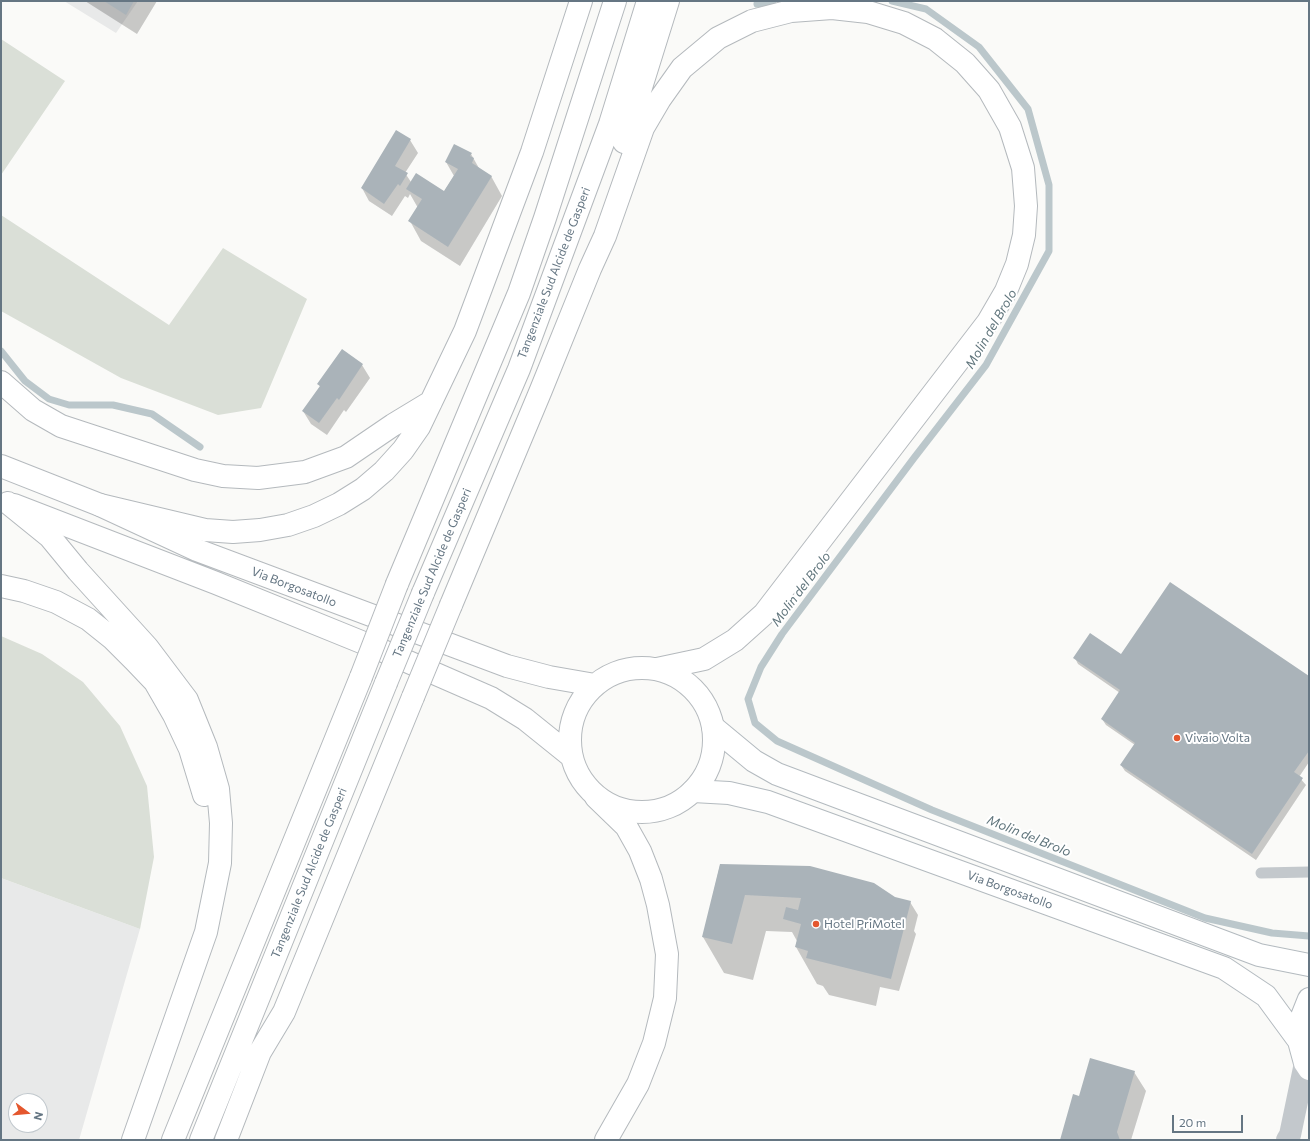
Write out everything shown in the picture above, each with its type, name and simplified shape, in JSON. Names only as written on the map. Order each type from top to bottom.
[{"type":"main road","points":[[100,505],[205,530],[233,532],[260,530],[288,525],[314,516],[339,504],[363,489],[384,471],[415,433],[432,402],[468,324],[532,152],[581,1]]},
{"type":"main road","points":[[173,1140],[361,677],[397,584],[518,293],[550,203],[615,1]]},
{"type":"main road","name":"Tangenziale Sud Alcide de Gasperi","points":[[201,1140],[386,683],[529,340],[610,124],[648,1]]},
{"type":"main road","points":[[590,269],[592,235],[630,123],[668,1]]},
{"type":"main road","points":[[226,1140],[260,1052],[284,1012],[451,605],[542,390],[590,269],[605,236],[642,128],[682,68],[718,38],[752,21],[791,11],[832,8],[868,12],[904,23],[935,39],[965,62],[989,90],[1010,127],[1023,168],[1026,206],[1024,235],[1017,264],[1009,284],[988,322],[764,614],[735,640],[704,659],[657,669]]},
{"type":"main road","points":[[1,382],[33,410],[61,426],[195,470],[223,476],[258,478],[305,472],[346,457],[393,425],[432,402]]},
{"type":"main road","name":"Via Borgosatollo","points":[[1,466],[100,505],[197,550],[507,666],[549,677],[595,685]]},
{"type":"main road","points":[[5,502],[50,537],[78,571],[147,647],[187,700],[206,747],[218,789],[221,823],[220,863],[214,886],[206,932],[134,1140]]},
{"type":"main road","name":"Via Borgosatollo","points":[[5,502],[238,592],[381,650],[491,698],[525,719],[571,756]]},
{"type":"main road","points":[[1,586],[24,591],[56,602],[88,619],[113,639],[155,682],[174,715],[190,749],[202,784],[208,816],[210,861],[214,886]]},
{"type":"main road","name":"Via Borgosatollo","points":[[635,668],[657,669],[677,677],[694,690],[706,707],[713,727],[714,744],[711,761],[704,777],[694,791],[672,806],[646,813],[620,809],[596,797],[585,785],[577,772],[571,756],[570,737],[573,717],[582,700],[595,685],[614,674],[635,668]]},
{"type":"main road","points":[[713,727],[754,761],[777,774],[1259,955],[1309,965]]},
{"type":"main road","name":"Via Borgosatollo","points":[[694,791],[729,793],[768,802],[1224,968],[1266,996],[1299,1041]]},
{"type":"main road","points":[[596,797],[626,826],[640,850],[651,879],[658,905],[667,954],[665,998],[654,1043],[638,1084],[606,1140]]},
{"type":"main road","points":[[1307,1066],[1299,1041],[1301,1019],[1309,999]]},
{"type":"main road","points":[[242,1140],[275,1057],[284,1012]]},
{"type":"street","points":[[1287,1140],[1290,1135],[1307,1066]]},
{"type":"lane","points":[[1262,873],[1309,872]]},
{"type":"shaded area","points":[[64,1],[138,1],[116,33]]},
{"type":"shaded area","points":[[1,39],[65,81],[1,175]]},
{"type":"shaded area","points":[[1,215],[169,325],[223,248],[307,299],[261,408],[218,415],[121,378],[1,311]]},
{"type":"shaded area","points":[[1,636],[42,654],[83,682],[120,726],[147,786],[154,857],[140,929],[1,878]]},
{"type":"shaded area","points":[[1,878],[140,929],[79,1140],[1,1140]]},
{"type":"building","points":[[104,1],[134,1],[126,15]]},
{"type":"building","points":[[396,130],[411,139],[395,166],[408,173],[400,186],[398,184],[384,204],[361,188]]},
{"type":"building","points":[[454,144],[472,153],[470,156],[474,158],[472,163],[492,176],[448,247],[408,221],[422,199],[406,189],[416,173],[444,191],[458,169],[445,162]]},
{"type":"building","points":[[342,349],[363,364],[339,400],[337,398],[319,423],[302,411],[320,386],[317,384]]},
{"type":"building","points":[[1170,582],[1309,676],[1309,751],[1294,772],[1303,778],[1252,854],[1120,765],[1135,743],[1101,719],[1120,690],[1073,658],[1090,633],[1121,654]]},
{"type":"building","points":[[720,864],[810,866],[874,883],[895,897],[911,901],[891,979],[806,958],[808,951],[795,947],[801,924],[783,919],[786,907],[798,910],[801,898],[745,895],[732,944],[702,937]]},
{"type":"building","points":[[1090,1058],[1135,1071],[1117,1132],[1120,1140],[1060,1140],[1073,1094],[1079,1096]]},
{"type":"waterway","name":"Molin del Brolo","points":[[757,4],[773,1]]},
{"type":"waterway","name":"Molin del Brolo","points":[[892,1],[926,9],[979,47],[1028,109],[1049,185],[1049,251],[986,365],[782,634],[761,667],[748,699],[755,723],[777,741],[932,810],[1205,918],[1272,933],[1309,936]]},
{"type":"waterway","name":"Molin del Brolo","points":[[1,351],[25,381],[49,399],[69,405],[113,405],[152,414],[200,447]]},
{"type":"place","name":"Vivaio Volta","points":[[1177,738]]},
{"type":"place","name":"Hotel PriMotel","points":[[816,924]]}]
